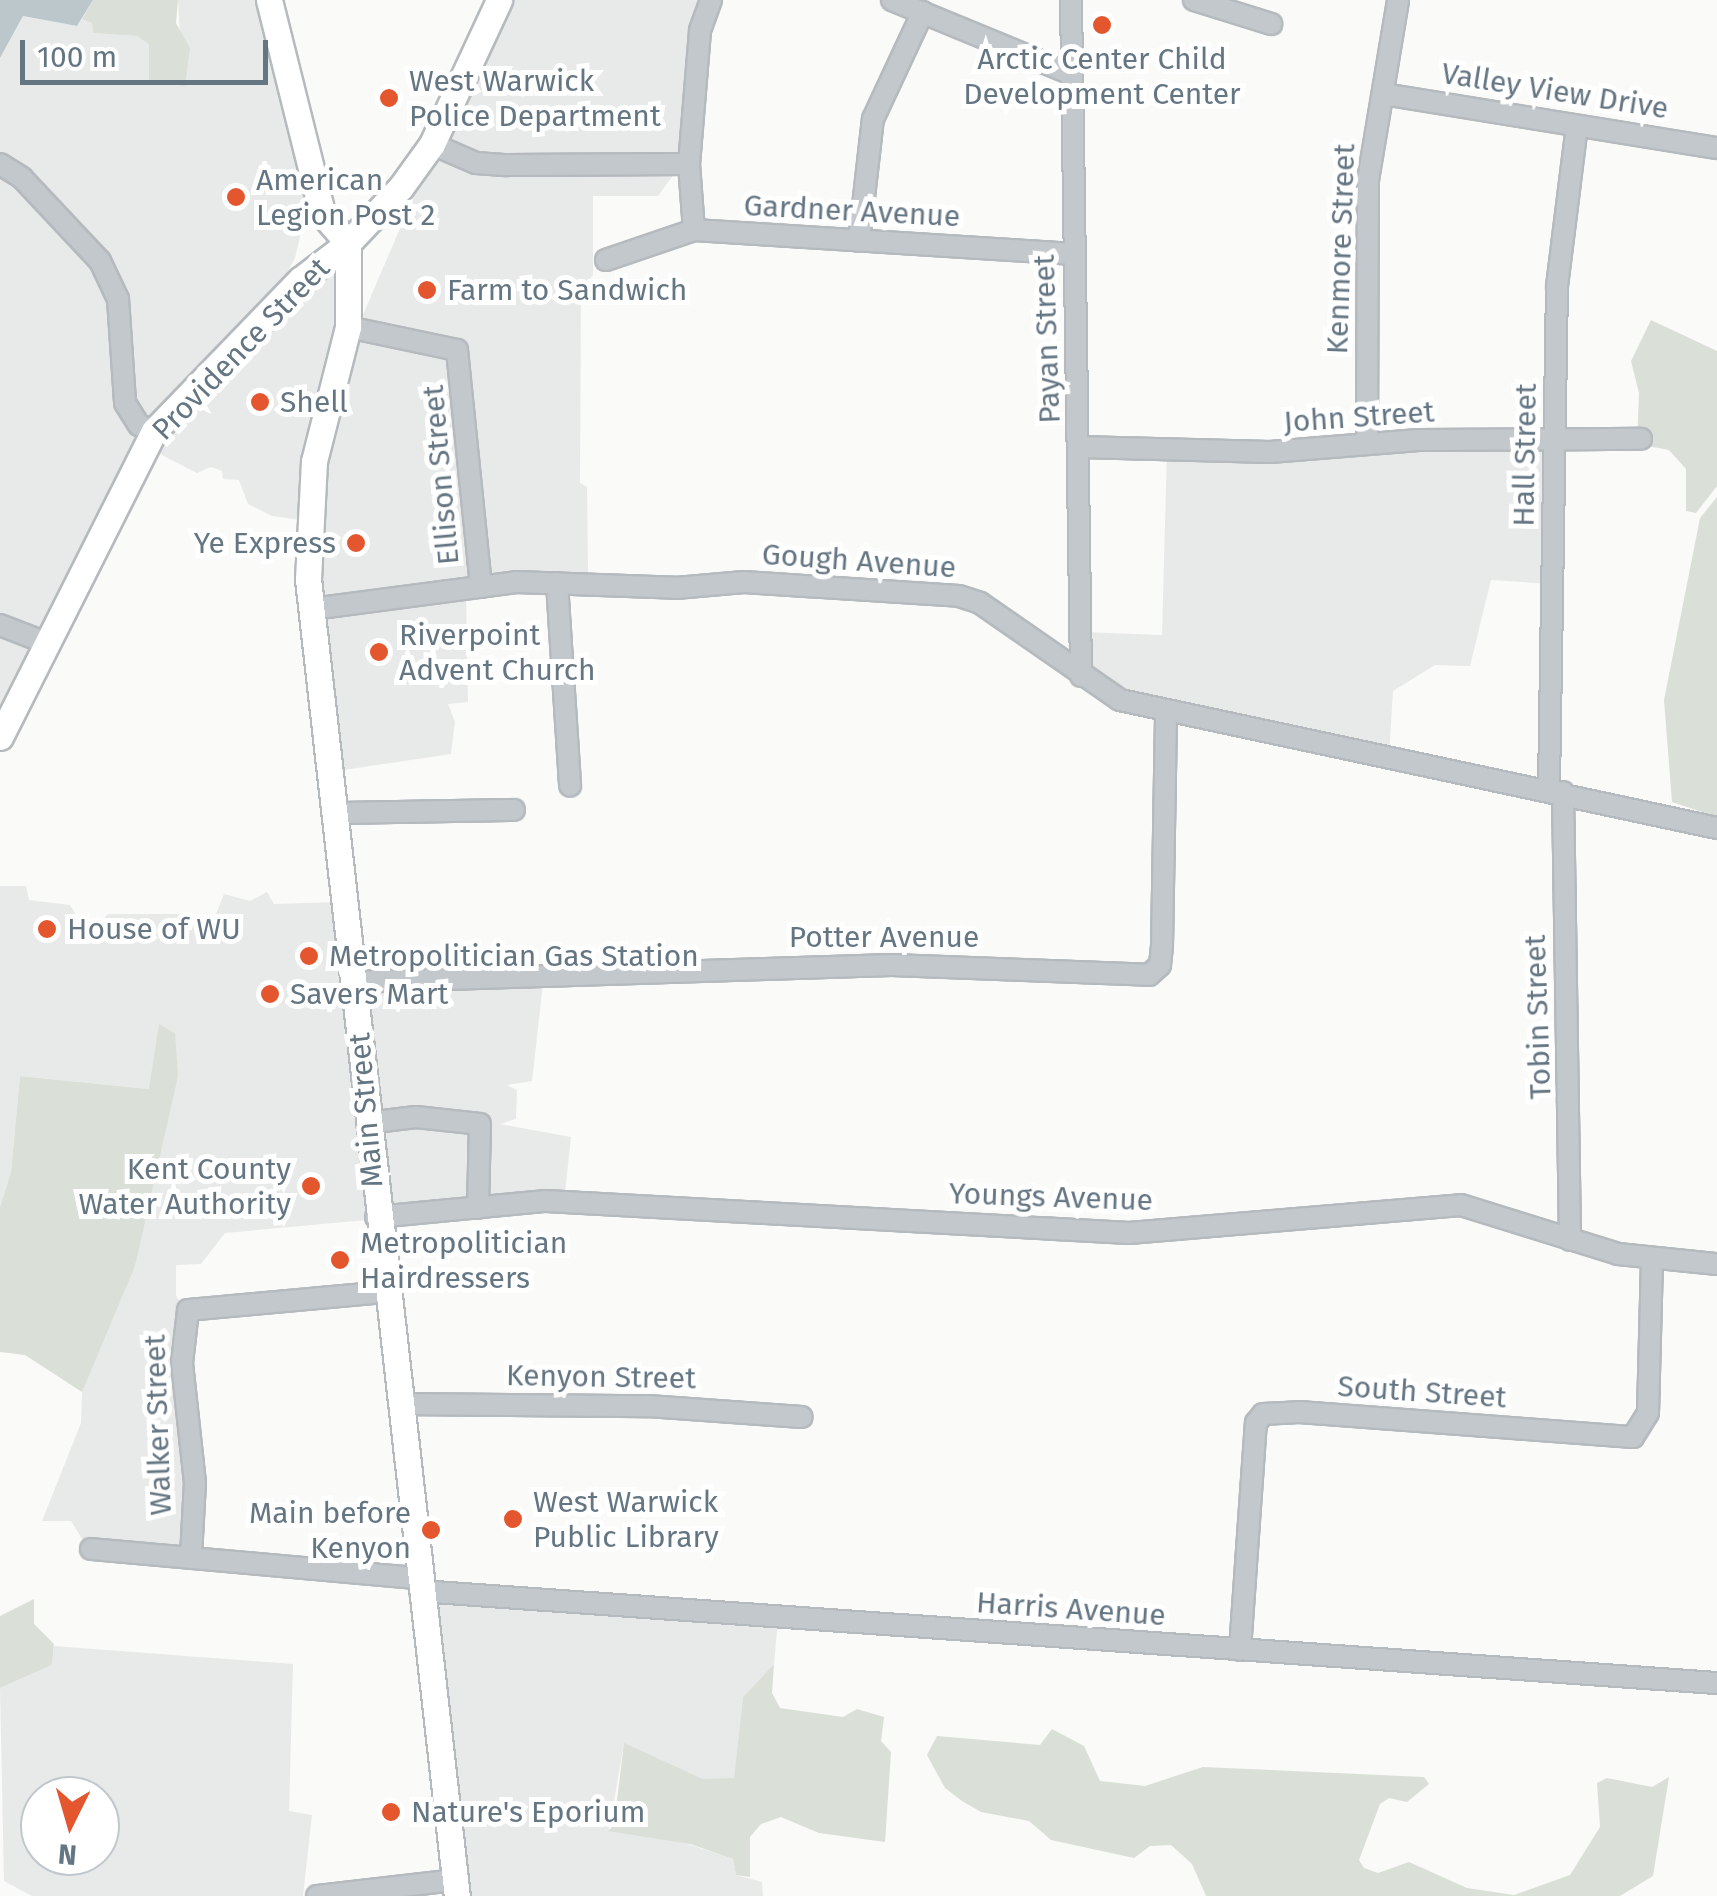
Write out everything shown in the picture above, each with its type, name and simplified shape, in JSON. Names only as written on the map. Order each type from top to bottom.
[{"type":"main road","points":[[269,0],[322,213],[348,243]]},
{"type":"main road","points":[[432,144],[499,0]]},
{"type":"main road","name":"Providence Street","points":[[0,738],[154,432],[300,280],[348,243],[432,144]]},
{"type":"main road","name":"Main Street","points":[[348,243],[348,327],[310,495],[312,609],[376,1217],[456,1888]]},
{"type":"street","points":[[606,260],[694,230],[689,164],[700,30],[711,0]]},
{"type":"street","points":[[892,0],[1069,73]]},
{"type":"street","name":"Payan Street","points":[[1071,0],[1069,73],[1080,448],[1081,676]]},
{"type":"street","points":[[1194,0],[1270,24]]},
{"type":"street","name":"Kenmore Street","points":[[1367,443],[1365,222],[1398,0]]},
{"type":"street","points":[[859,241],[872,119],[923,12]]},
{"type":"street","name":"Valley View Drive","points":[[1383,94],[1717,148]]},
{"type":"street","name":"Hall Street","points":[[1556,790],[1559,248],[1577,126]]},
{"type":"street","points":[[432,144],[476,163],[689,164]]},
{"type":"street","points":[[0,164],[22,178],[100,262],[118,299],[125,403],[139,425],[154,432]]},
{"type":"street","name":"Gardner Avenue","points":[[694,230],[1074,254]]},
{"type":"street","name":"Ellison Street","points":[[348,327],[457,350],[481,587]]},
{"type":"street","name":"John Street","points":[[1080,448],[1270,452],[1367,443],[1641,439]]},
{"type":"street","name":"Gough Avenue","points":[[312,609],[481,587],[557,583],[676,588],[744,582],[959,596],[980,604],[1102,692],[1166,712],[1556,790],[1717,828]]},
{"type":"street","points":[[557,583],[570,786]]},
{"type":"street","points":[[0,624],[49,644]]},
{"type":"street","name":"Potter Avenue","points":[[352,982],[892,965],[1150,976],[1160,965],[1162,946],[1166,712]]},
{"type":"street","name":"Tobin Street","points":[[1556,790],[1570,1240]]},
{"type":"street","points":[[335,813],[514,810]]},
{"type":"street","points":[[366,1123],[416,1118],[480,1124],[478,1208]]},
{"type":"street","name":"Youngs Avenue","points":[[376,1217],[546,1200],[1128,1233],[1461,1205],[1652,1261],[1717,1264]]},
{"type":"street","name":"South Street","points":[[1240,1650],[1256,1423],[1263,1414],[1299,1412],[1633,1437],[1647,1421],[1652,1261]]},
{"type":"street","name":"Walker Street","points":[[191,1556],[195,1483],[182,1363],[188,1310],[385,1292]]},
{"type":"street","name":"Kenyon Street","points":[[399,1404],[648,1406],[802,1417]]},
{"type":"street","name":"Walker Street","points":[[91,1549],[191,1556],[418,1584]]},
{"type":"street","name":"Harris Avenue","points":[[418,1584],[1240,1650],[1717,1683]]},
{"type":"street","points":[[317,1896],[456,1888]]},
{"type":"shaded area","points":[[0,0],[93,0],[77,26],[23,16],[0,58]]},
{"type":"shaded area","points":[[93,0],[178,0],[176,23],[190,48],[185,86],[149,81],[149,44],[137,36],[93,33],[92,23],[82,19]]},
{"type":"shaded area","points":[[178,0],[268,0],[311,190],[295,258],[280,285],[332,254],[359,324],[498,0],[710,0],[677,170],[658,196],[593,196],[593,275],[581,289],[580,483],[587,487],[588,574],[466,593],[468,702],[448,704],[455,722],[451,754],[330,772],[307,521],[272,516],[248,504],[239,480],[223,479],[222,471],[211,467],[197,473],[152,450],[0,738],[0,58],[23,16],[77,26],[82,19],[92,23],[93,33],[137,36],[150,44],[180,37]]},
{"type":"shaded area","points":[[1651,320],[1717,351],[1717,486],[1696,513],[1686,511],[1686,469],[1669,450],[1637,444],[1639,393],[1631,361]]},
{"type":"shaded area","points":[[1547,435],[1550,584],[1491,580],[1470,666],[1435,665],[1393,691],[1389,756],[1166,714],[1080,672],[1082,632],[1162,635],[1167,451]]},
{"type":"shaded area","points":[[1717,497],[1717,817],[1672,802],[1664,700],[1700,518]]},
{"type":"shaded area","points":[[0,886],[26,886],[29,900],[70,905],[83,926],[94,928],[108,914],[216,914],[224,894],[250,901],[267,892],[274,904],[342,902],[351,980],[544,975],[532,1081],[507,1085],[517,1090],[516,1119],[500,1124],[571,1137],[564,1202],[225,1233],[201,1264],[176,1265],[176,1296],[187,1312],[189,1550],[84,1542],[71,1521],[42,1521],[81,1423],[82,1392],[95,1355],[135,1266],[175,1033],[159,1025],[150,1089],[20,1076],[11,1172],[0,1207]]},
{"type":"shaded area","points":[[159,1024],[175,1033],[178,1076],[135,1266],[82,1392],[25,1355],[0,1352],[0,1207],[11,1172],[20,1076],[149,1089]]},
{"type":"shaded area","points":[[420,1592],[778,1620],[774,1664],[743,1697],[734,1779],[703,1779],[624,1744],[609,1830],[657,1834],[733,1859],[736,1875],[762,1882],[763,1896],[457,1896]]},
{"type":"shaded area","points":[[34,1599],[34,1624],[54,1644],[52,1665],[0,1688],[0,1616]]},
{"type":"shaded area","points":[[54,1646],[293,1664],[289,1811],[312,1815],[303,1896],[32,1896],[4,1881],[0,1688],[52,1665]]},
{"type":"shaded area","points":[[774,1664],[772,1693],[780,1708],[843,1717],[857,1709],[884,1717],[881,1741],[891,1752],[885,1842],[819,1833],[781,1817],[761,1824],[750,1837],[750,1877],[736,1875],[733,1859],[690,1844],[608,1831],[614,1825],[624,1743],[703,1779],[734,1778],[743,1697]]},
{"type":"shaded area","points":[[1052,1729],[1084,1746],[1100,1781],[1145,1786],[1203,1767],[1424,1777],[1429,1784],[1407,1802],[1389,1798],[1380,1804],[1359,1860],[1364,1868],[1378,1873],[1409,1862],[1467,1888],[1514,1895],[1570,1875],[1600,1827],[1597,1783],[1607,1778],[1652,1787],[1669,1777],[1653,1876],[1620,1896],[1206,1896],[1192,1864],[1171,1845],[1150,1846],[1134,1858],[1051,1840],[1029,1821],[981,1812],[962,1801],[945,1788],[927,1755],[937,1736],[1040,1745]]},
{"type":"place","name":"Arctic Center Child Development Center","points":[[1102,25]]},
{"type":"place","name":"West Warwick Police Department","points":[[389,98]]},
{"type":"place","name":"American Legion Post 2","points":[[236,197]]},
{"type":"place","name":"Farm to Sandwich","points":[[427,290]]},
{"type":"place","name":"Shell","points":[[260,402]]},
{"type":"place","name":"Ye Express","points":[[356,543]]},
{"type":"place","name":"Riverpoint Advent Church","points":[[379,652]]},
{"type":"place","name":"House of WU","points":[[47,929]]},
{"type":"place","name":"Metropolitician Gas Station","points":[[309,956]]},
{"type":"place","name":"Savers Mart","points":[[270,994]]},
{"type":"place","name":"Kent County Water Authority","points":[[311,1186]]},
{"type":"place","name":"Metropolitician Hairdressers","points":[[340,1260]]},
{"type":"place","name":"West Warwick Public Library","points":[[513,1519]]},
{"type":"place","name":"Main before Kenyon","points":[[431,1530]]},
{"type":"place","name":"Nature's Eporium","points":[[391,1812]]}]
